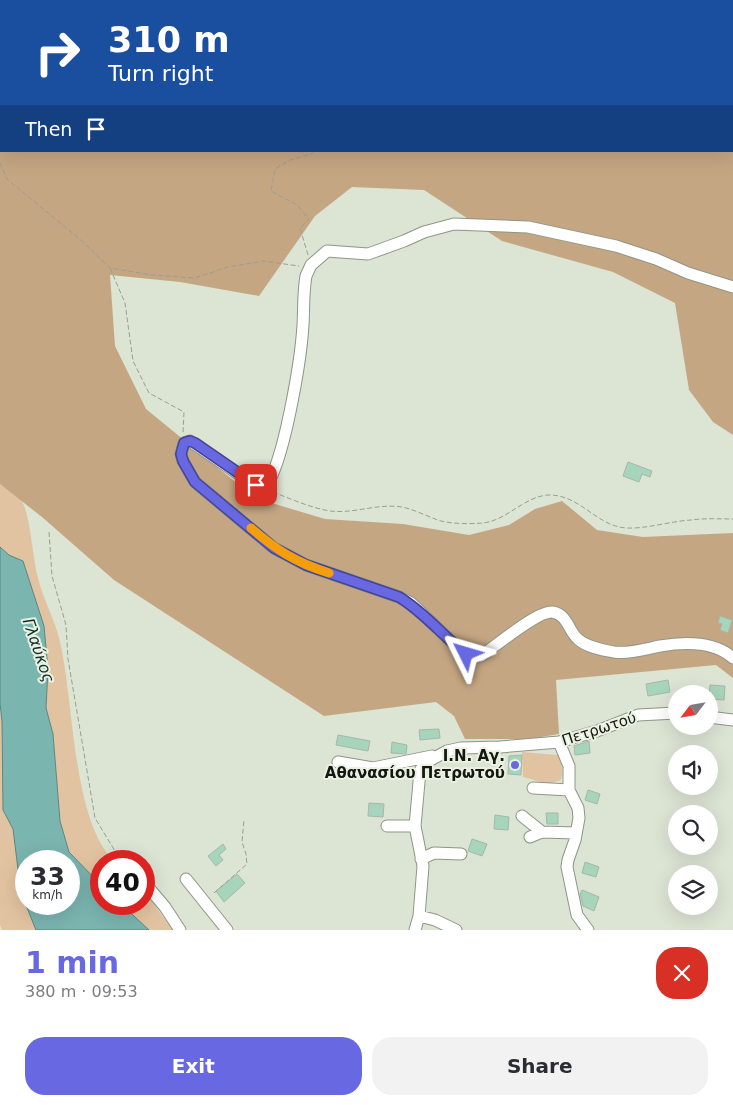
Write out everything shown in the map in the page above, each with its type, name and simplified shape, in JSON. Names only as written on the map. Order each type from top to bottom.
[{"type":"street","points":[[733,288],[616,246],[528,227],[454,224],[424,232],[368,254],[327,251],[311,265],[304,284],[303,326],[295,385],[271,480],[264,489],[190,441],[184,443],[181,454],[195,482],[274,548],[306,565],[399,597],[410,604],[466,654],[481,656],[540,615],[552,612],[559,614],[567,622],[577,639],[594,647],[615,652],[627,652],[663,646],[712,646],[725,651],[733,658]]},
{"type":"street","name":"Πετρωτού","points":[[415,930],[419,916],[423,866],[415,826],[420,771],[425,763],[448,751],[461,748],[559,742],[598,731],[638,715],[668,713]]},
{"type":"street","points":[[718,718],[733,720]]},
{"type":"street","points":[[559,742],[569,766],[569,790],[578,808],[579,818],[567,867],[572,883],[576,915],[588,930]]},
{"type":"street","points":[[338,762],[373,768],[439,755]]},
{"type":"street","points":[[533,788],[569,790]]},
{"type":"street","points":[[522,816],[542,832]]},
{"type":"street","points":[[387,826],[415,826]]},
{"type":"street","points":[[530,837],[542,832],[576,833]]},
{"type":"street","points":[[421,859],[434,853],[461,854]]},
{"type":"street","points":[[186,880],[227,930]]},
{"type":"street","points":[[155,895],[180,930]]},
{"type":"street","points":[[419,916],[435,920],[456,930]]},
{"type":"path","points":[[110,268],[195,278],[228,267],[263,261],[298,266],[311,265],[300,228],[309,219],[297,204],[271,191],[275,169],[290,160],[313,152]]},
{"type":"path","points":[[0,163],[6,179],[82,241],[110,268],[124,302],[133,361],[149,393],[184,412],[182,447]]},
{"type":"path","points":[[264,489],[298,502],[331,511],[400,507],[420,512],[442,521],[464,523],[483,523],[499,520],[529,500],[549,496],[563,497],[582,505],[610,525],[628,528],[691,520],[733,519]]},
{"type":"path","points":[[49,532],[52,576],[66,625],[68,659],[95,818],[114,850]]},
{"type":"path","points":[[214,893],[247,864],[242,842],[244,819]]},
{"type":"shaded area","points":[[0,152],[733,152],[733,435],[713,422],[689,390],[675,303],[613,272],[502,241],[424,190],[352,187],[315,216],[259,296],[180,282],[110,275],[115,346],[146,409],[255,498],[325,519],[403,524],[469,535],[509,525],[535,509],[562,501],[597,530],[643,537],[733,533],[733,678],[716,665],[556,680],[559,734],[529,739],[465,739],[454,716],[436,702],[324,716],[114,580],[42,517],[0,484]]},
{"type":"shaded area","points":[[0,484],[19,498],[24,506],[39,583],[60,642],[82,789],[90,818],[100,842],[106,850],[90,850],[90,873],[80,863],[80,850],[69,850],[60,821],[53,734],[46,708],[48,669],[23,561],[9,555],[0,547]]},
{"type":"shaded area","points":[[0,703],[3,810],[13,829],[16,850],[15,915],[29,915],[36,930],[2,930],[0,925]]},
{"type":"shaded area","points":[[522,752],[558,755],[562,768],[561,780],[548,784],[523,777]]},
{"type":"shaded area","points":[[155,906],[173,930],[149,930],[133,915],[155,915]]},
{"type":"water","name":"Γλαύκος","points":[[0,547],[9,555],[23,561],[44,626],[48,669],[46,708],[53,734],[60,821],[68,850],[16,850],[13,829],[3,810],[0,703]]},
{"type":"water","points":[[80,863],[90,874],[90,915],[133,915],[149,930],[36,930],[30,915],[80,915]]},
{"type":"building","points":[[628,462],[652,471],[650,477],[642,474],[639,482],[623,476]]},
{"type":"building","points":[[720,616],[732,620],[728,633],[720,630],[722,624],[718,623]]},
{"type":"building","points":[[668,680],[668,692],[648,696],[646,684]]},
{"type":"building","points":[[718,686],[725,686],[724,700],[718,700]]},
{"type":"building","points":[[439,729],[440,738],[420,740],[419,730]]},
{"type":"building","points":[[338,735],[370,741],[368,751],[336,745]]},
{"type":"building","points":[[589,741],[590,753],[575,755],[574,746]]},
{"type":"building","points":[[392,742],[407,745],[406,754],[391,753]]},
{"type":"building","name":"Ι.Ν. Αγ. Αθανασίου Πετρωτού","points":[[522,755],[521,775],[508,774],[509,756]]},
{"type":"building","points":[[588,790],[600,794],[597,804],[585,800]]},
{"type":"building","points":[[369,803],[384,804],[383,817],[368,816]]},
{"type":"building","points":[[546,813],[558,813],[558,824],[547,824]]},
{"type":"building","points":[[495,815],[509,817],[508,830],[494,829]]},
{"type":"building","points":[[472,839],[487,844],[482,856],[468,851]]},
{"type":"building","points":[[223,844],[226,849],[219,855],[223,860],[216,866],[208,856]]},
{"type":"building","points":[[585,862],[599,867],[596,877],[582,873]]},
{"type":"building","points":[[237,874],[245,883],[224,902],[216,891]]},
{"type":"building","points":[[582,890],[599,897],[594,911],[583,906],[580,894]]},
{"type":"slow traffic","points":[[251,528],[274,548],[306,565],[329,573]]},
{"type":"place","name":"Ι.Ν. Αγ. Αθανασίου Πετρωτού","points":[[515,765]]},
{"type":"route","points":[[256,485],[195,443],[190,441],[184,443],[181,454],[195,482],[274,548],[306,565],[399,597],[410,604],[466,654]]}]
